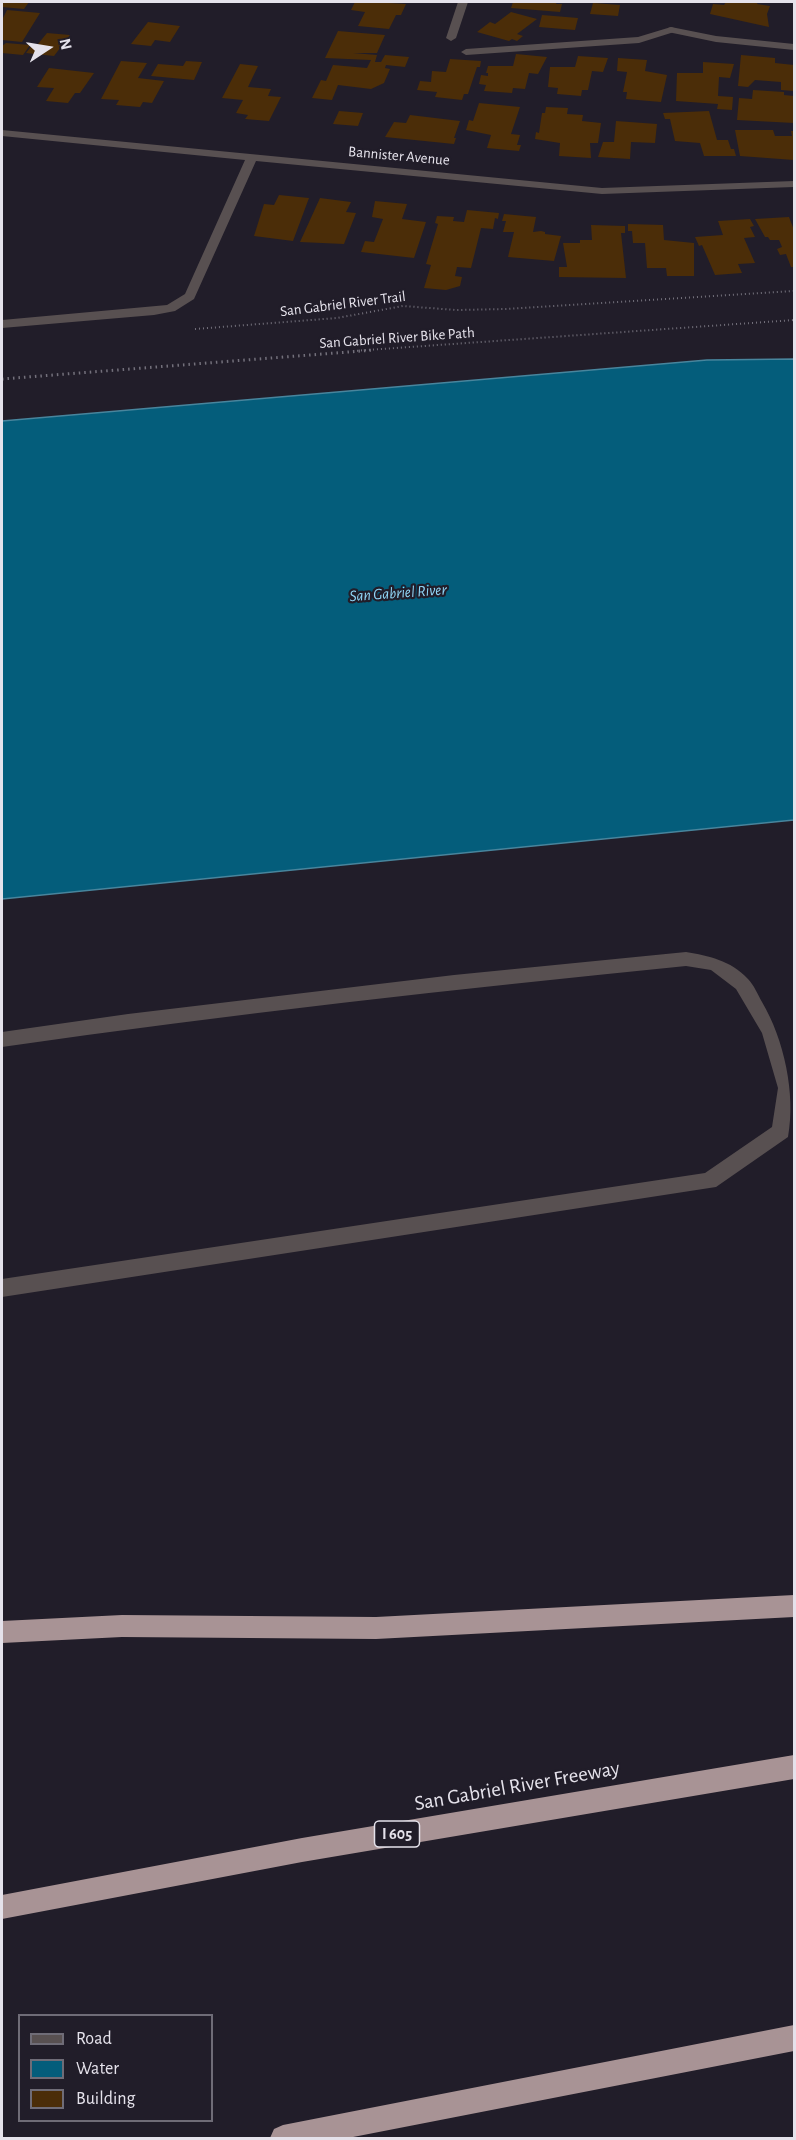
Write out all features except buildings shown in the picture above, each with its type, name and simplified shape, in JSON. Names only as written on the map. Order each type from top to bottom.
[{"type":"highway","points":[[2,1632],[122,1626],[375,1628],[795,1606]]},
{"type":"highway","name":"San Gabriel River Freeway","points":[[2,1907],[302,1850],[795,1767]]},
{"type":"highway","points":[[283,2139],[795,2038]]},
{"type":"street","points":[[451,38],[463,2]]},
{"type":"street","points":[[466,52],[639,40],[671,30],[716,39],[795,47]]},
{"type":"street","name":"Bannister Avenue","points":[[2,133],[602,191],[795,184]]},
{"type":"street","points":[[2,324],[154,311],[171,308],[190,297],[252,157]]},
{"type":"street","points":[[2,1039],[128,1021],[419,986],[686,958],[716,964],[742,984],[770,1031],[787,1088],[781,1131],[709,1181],[2,1288]]},
{"type":"path","name":"San Gabriel River Trail","points":[[193,329],[337,318],[403,306],[456,310],[516,309],[795,291]]},
{"type":"path","name":"San Gabriel River Bike Path","points":[[2,379],[185,363],[795,320]]},
{"type":"water","name":"San Gabriel River","points":[[794,359],[794,820],[2,899],[2,421],[707,360]]}]
